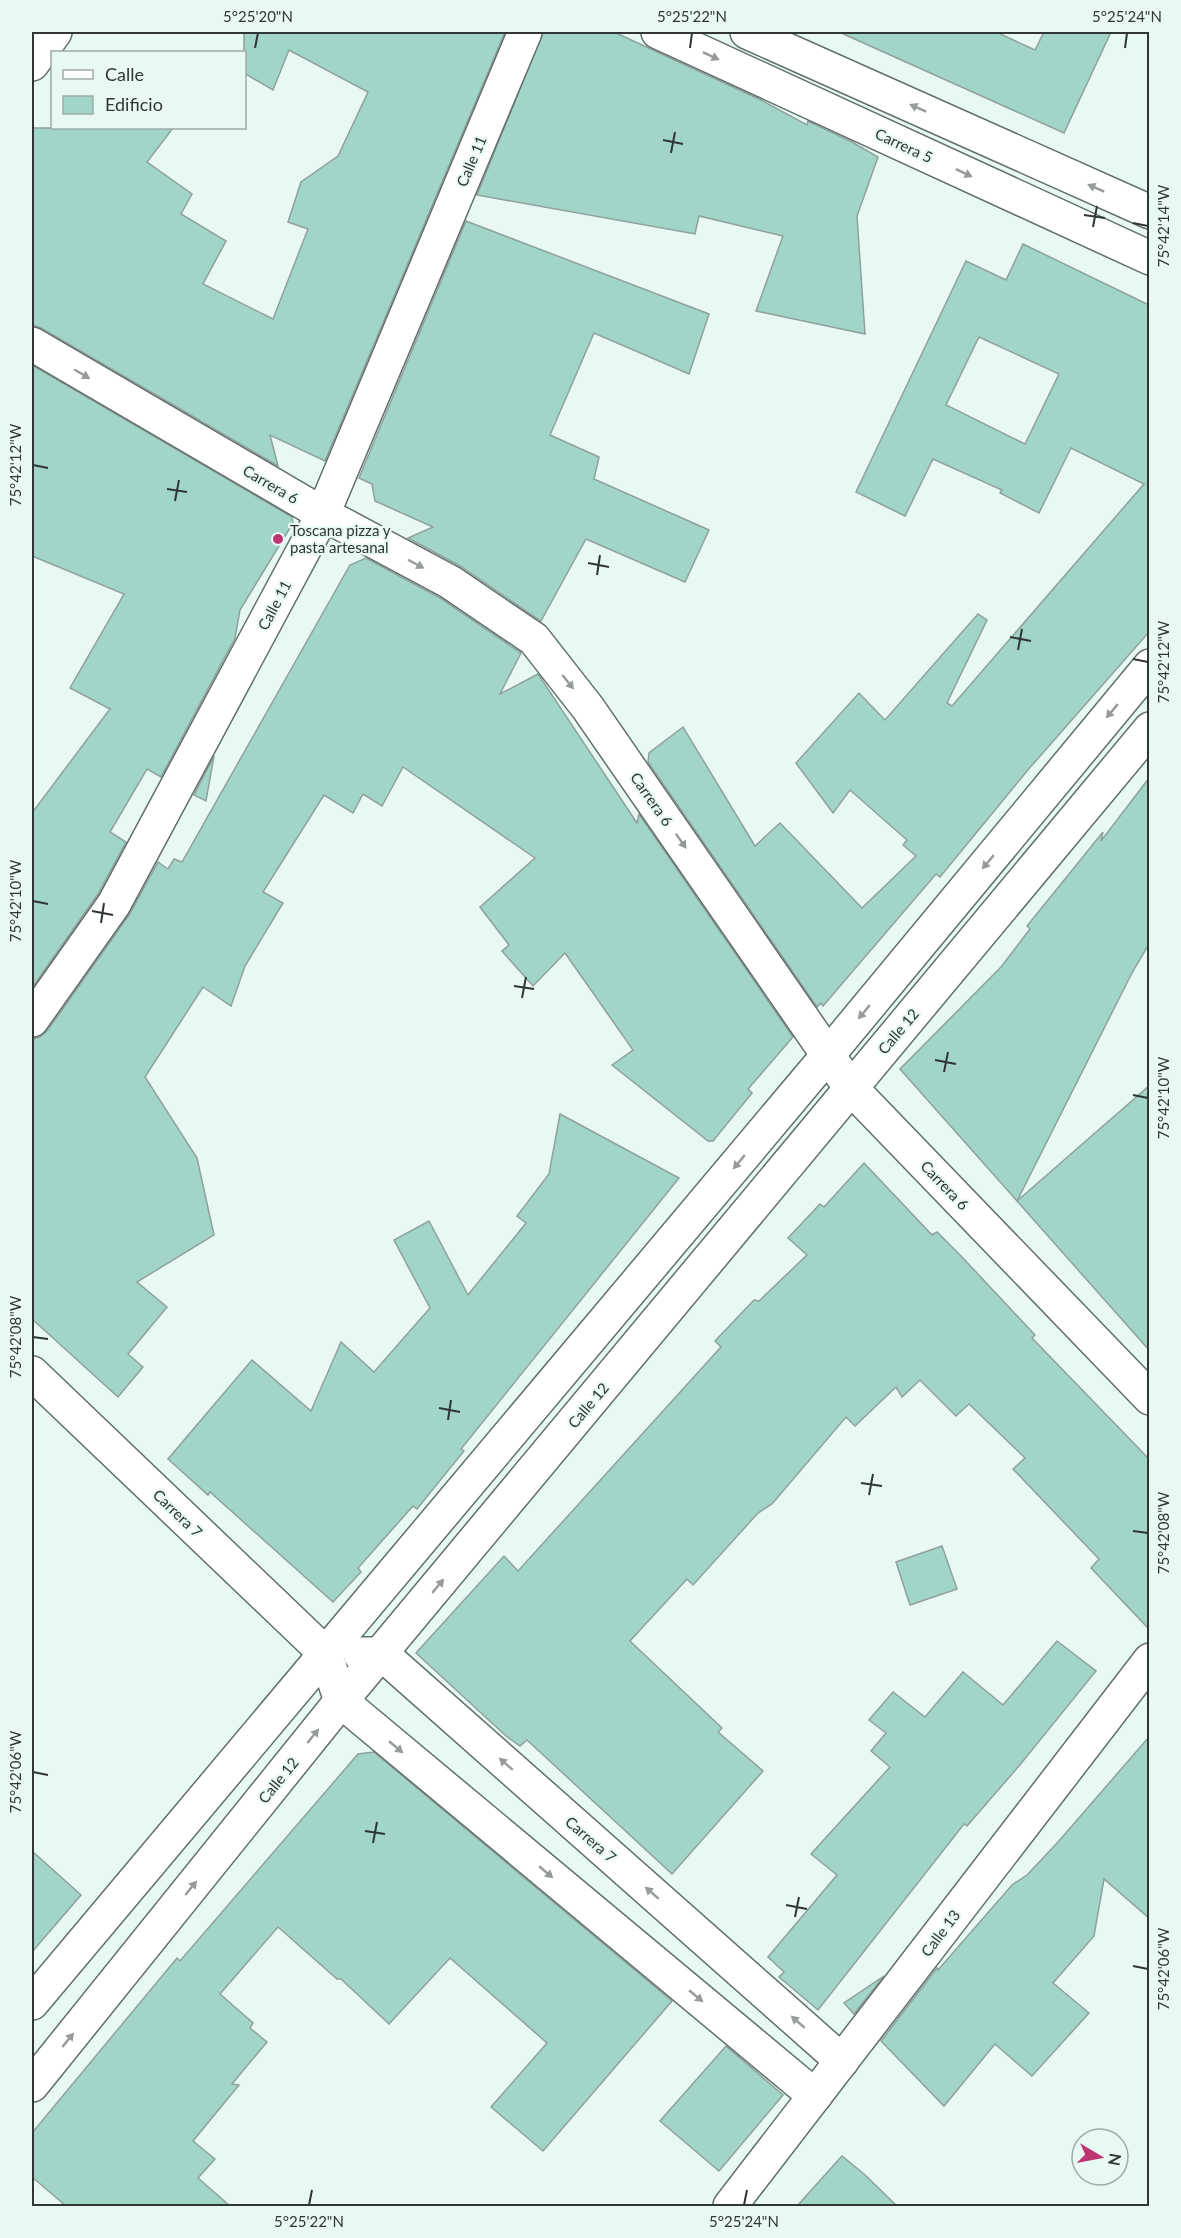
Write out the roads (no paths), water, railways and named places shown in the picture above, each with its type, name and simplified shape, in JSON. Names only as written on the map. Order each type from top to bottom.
[{"type":"street","points":[[32,64],[55,32]]},
{"type":"street","name":"Calle 11","points":[[32,1020],[114,904],[323,514],[525,32]]},
{"type":"street","name":"Carrera 5","points":[[658,32],[1149,258]]},
{"type":"street","points":[[747,32],[1149,212]]},
{"type":"street","name":"Carrera 6","points":[[32,344],[323,514],[450,582],[534,639],[588,708],[850,1087],[1149,1398]]},
{"type":"street","points":[[32,2003],[828,1055],[1149,666]]},
{"type":"street","name":"Calle 12","points":[[32,2085],[341,1701],[1149,729]]},
{"type":"street","name":"Carrera 7","points":[[32,1373],[325,1653],[341,1701]]},
{"type":"street","points":[[325,1653],[382,1654]]},
{"type":"street","name":"Carrera 7","points":[[382,1654],[842,2061]]},
{"type":"street","name":"Calle 13","points":[[730,2206],[1149,1659]]},
{"type":"street","points":[[341,1701],[815,2096]]},
{"type":"place","name":"Toscana pizza y pasta artesanal","points":[[278,539]]}]
